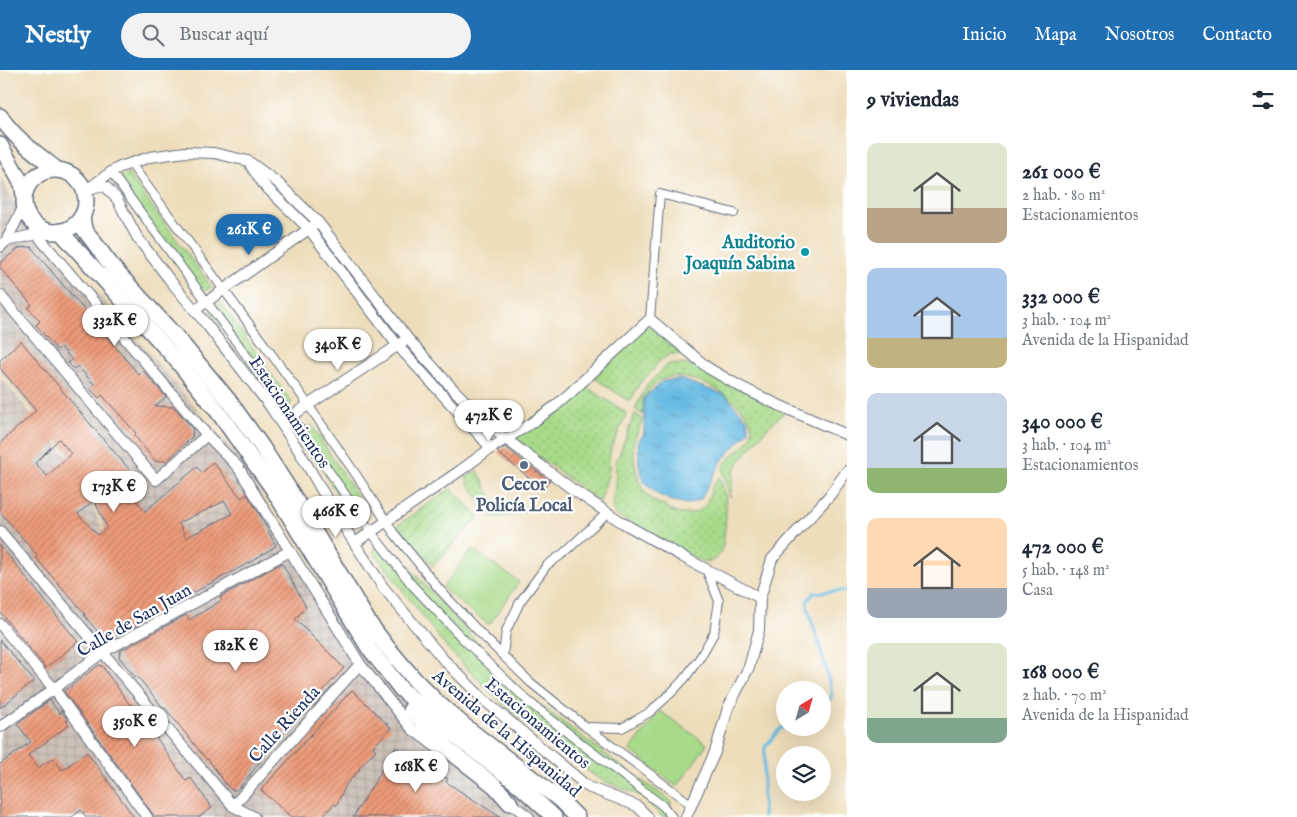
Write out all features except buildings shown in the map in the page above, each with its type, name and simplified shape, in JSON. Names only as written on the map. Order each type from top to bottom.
[{"type":"main road","points":[[0,116],[15,135],[56,169]]},
{"type":"main road","points":[[0,145],[22,184],[24,201],[28,215],[45,233],[69,229],[82,216],[86,204],[85,191],[79,180],[68,172],[56,169],[41,172],[30,182],[24,201]]},
{"type":"main road","name":"Avenida de la Hispanidad","points":[[82,216],[84,229],[114,269],[178,339],[262,447],[369,623],[414,680],[467,728],[559,799],[577,817]]},
{"type":"main road","name":"Avenida de la Hispanidad","points":[[45,233],[175,358],[216,409],[273,489],[369,648],[401,689],[454,736],[518,784],[554,817]]},
{"type":"main road","points":[[385,670],[386,681],[446,748],[496,786],[510,803]]},
{"type":"street","points":[[85,191],[111,172],[150,157],[185,152],[214,153],[248,161],[277,182],[318,222],[408,339],[453,389],[494,430],[572,489],[622,522],[760,598]]},
{"type":"street","points":[[248,161],[263,184],[309,229],[398,346],[491,448]]},
{"type":"street","points":[[131,164],[308,405],[386,522],[440,590],[480,634],[530,682],[586,727],[692,804]]},
{"type":"street","points":[[111,172],[291,416],[371,532],[412,585],[465,642],[529,702],[663,806],[672,817]]},
{"type":"street","name":"Estacionamientos","points":[[85,191],[98,186],[106,187],[117,200],[137,237],[281,423],[299,450],[335,513],[383,587],[443,660],[484,700],[588,787],[637,806],[648,817]]},
{"type":"street","points":[[355,543],[491,448],[530,424],[569,394],[650,319],[660,194],[734,213]]},
{"type":"street","points":[[3,244],[24,201]]},
{"type":"street","points":[[195,310],[318,222]]},
{"type":"street","points":[[3,244],[45,233],[207,435],[238,467],[360,664],[412,728],[530,817]]},
{"type":"street","points":[[0,295],[156,480],[207,435]]},
{"type":"street","points":[[650,319],[708,368],[774,403],[847,435]]},
{"type":"street","points":[[281,423],[408,339]]},
{"type":"street","points":[[686,817],[715,752],[728,708],[748,667],[759,630],[760,598],[772,559],[830,495],[847,471]]},
{"type":"street","points":[[503,655],[506,631],[520,602],[547,566],[564,553],[607,512]]},
{"type":"street","points":[[0,531],[233,806],[254,817]]},
{"type":"street","name":"Calle de San Juan","points":[[0,727],[54,690],[103,652],[290,551]]},
{"type":"street","points":[[586,727],[622,728],[650,712],[671,693],[701,656],[714,633],[719,602],[706,569]]},
{"type":"street","points":[[0,624],[54,690],[147,817]]},
{"type":"street","name":"Calle Rienda","points":[[233,806],[360,664]]},
{"type":"shaded area","points":[[0,176],[26,224],[64,254],[240,459],[256,487],[158,536],[119,559],[73,460],[0,371]]},
{"type":"shaded area","points":[[0,376],[71,461],[118,561],[158,537],[257,488],[366,664],[447,742],[540,817],[0,817]]},
{"type":"green space","points":[[128,174],[212,287],[199,294],[116,180]]},
{"type":"green space","points":[[221,303],[292,403],[281,411],[210,311]]},
{"type":"green space","points":[[648,325],[659,333],[668,344],[678,349],[681,355],[671,354],[660,360],[639,384],[630,402],[593,377]]},
{"type":"green space","points":[[668,364],[682,364],[705,368],[787,410],[768,427],[739,462],[734,471],[730,497],[723,471],[729,459],[749,441],[752,428],[748,418],[729,397],[715,389],[701,382],[674,377],[661,380],[648,391],[643,398],[643,415],[635,409],[647,385]]},
{"type":"green space","points":[[585,386],[627,413],[610,451],[609,471],[600,503],[513,439],[551,416]]},
{"type":"green space","points":[[635,413],[642,419],[633,443],[635,464],[642,487],[651,499],[681,514],[693,513],[698,511],[707,502],[712,487],[719,477],[725,495],[726,515],[722,548],[714,559],[706,562],[701,561],[614,514],[613,496],[616,485],[616,462]]},
{"type":"green space","points":[[311,424],[370,516],[355,525],[300,432]]},
{"type":"green space","points":[[477,470],[492,498],[497,503],[510,508],[535,506],[508,516],[493,517],[469,485],[466,477]]},
{"type":"green space","points":[[451,488],[479,517],[433,566],[398,525]]},
{"type":"green space","points":[[384,540],[520,690],[671,801],[670,817],[662,817],[641,796],[603,781],[566,757],[501,703],[446,647],[373,551]]},
{"type":"green space","points":[[472,549],[519,582],[489,625],[442,588]]},
{"type":"green space","points":[[660,711],[707,744],[677,787],[630,750]]},
{"type":"water","points":[[680,379],[725,395],[747,419],[749,431],[723,459],[701,499],[688,504],[672,501],[657,494],[643,481],[639,465],[638,442],[644,433],[644,398],[663,381]]},
{"type":"waterway","points":[[828,681],[807,601],[814,593],[847,591]]},
{"type":"waterway","points":[[831,692],[831,697]]},
{"type":"waterway","points":[[763,817],[765,747],[776,734]]},
{"type":"place","name":"Auditorio Joaquín Sabina","points":[[805,252]]},
{"type":"place","name":"Cecor Policía Local","points":[[524,465]]}]
